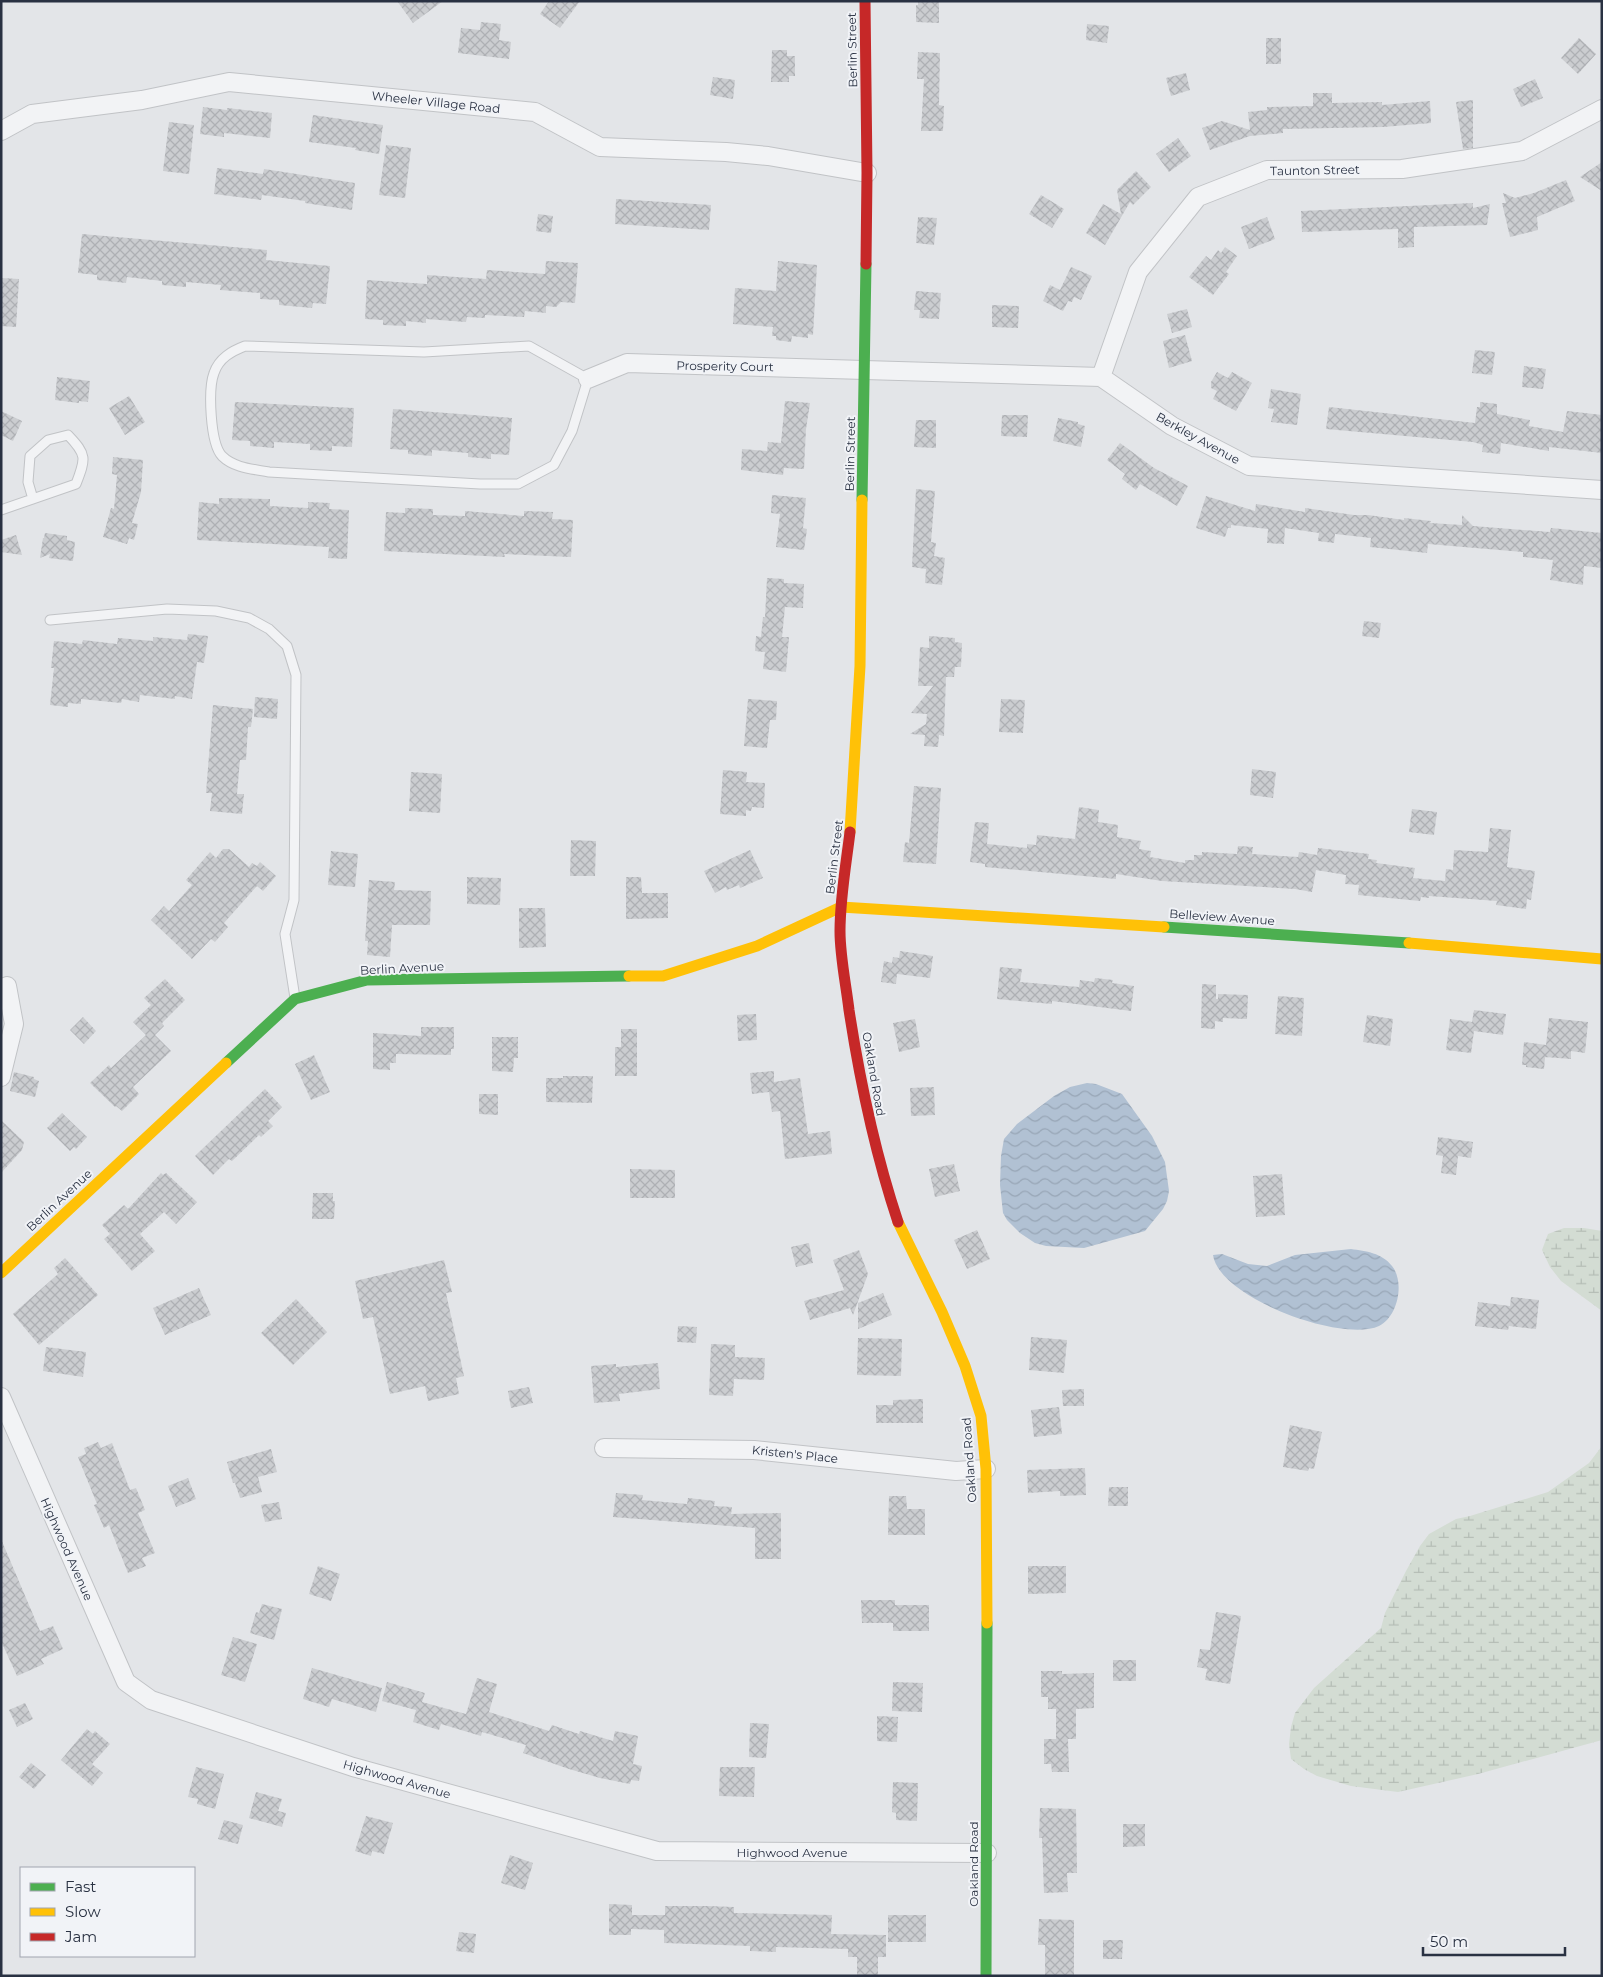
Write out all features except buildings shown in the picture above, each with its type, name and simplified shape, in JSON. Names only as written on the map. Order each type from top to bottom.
[{"type":"main road","name":"Berlin Street","points":[[841,907],[853,812],[857,752],[865,369],[867,173],[865,1]]},
{"type":"main road","name":"Belleview Avenue","points":[[841,907],[1415,944],[1602,959]]},
{"type":"main road","name":"Berlin Avenue","points":[[1,1273],[295,999],[367,980],[663,976],[757,946],[841,907]]},
{"type":"main road","name":"Oakland Road","points":[[841,907],[842,958],[852,1028],[875,1146],[898,1222],[942,1312],[965,1366],[981,1416],[986,1469],[986,1976]]},
{"type":"street","name":"Wheeler Village Road","points":[[1,131],[32,114],[142,100],[229,82],[535,112],[600,147],[760,155],[867,173]]},
{"type":"street","name":"Taunton Street","points":[[1101,376],[1138,272],[1198,197],[1267,170],[1402,169],[1522,150],[1602,109]]},
{"type":"street","name":"Prosperity Court","points":[[588,379],[626,363],[865,369]]},
{"type":"street","points":[[865,369],[1101,376]]},
{"type":"street","name":"Berkley Avenue","points":[[1101,376],[1172,426],[1248,466],[1602,490]]},
{"type":"street","points":[[1,1077],[14,1024],[7,986]]},
{"type":"street","name":"Highwood Avenue","points":[[1,1398],[126,1682],[150,1700],[353,1767],[657,1852],[987,1853]]},
{"type":"street","name":"Kristen's Place","points":[[604,1448],[754,1450],[956,1471],[986,1469]]},
{"type":"lane","points":[[245,346],[424,352],[529,346],[588,379],[572,432],[554,465],[518,484],[480,484],[269,472],[238,466],[221,455],[215,436],[210,406],[214,372],[228,352],[245,346]]},
{"type":"lane","points":[[1,510],[33,500],[76,484],[84,465],[82,449],[68,435],[48,440],[30,456],[28,482],[33,500]]},
{"type":"lane","points":[[50,620],[167,610],[216,611],[249,618],[269,628],[287,646],[296,675],[294,900],[285,934],[295,999]]},
{"type":"green space","points":[[1564,1228],[1584,1228],[1602,1231],[1602,1311],[1561,1281],[1550,1267],[1542,1250],[1548,1234]]},
{"type":"green space","points":[[1602,1446],[1602,1740],[1478,1774],[1398,1792],[1351,1786],[1317,1776],[1291,1759],[1289,1744],[1295,1713],[1314,1688],[1381,1628],[1385,1613],[1406,1571],[1429,1534],[1456,1519],[1548,1492],[1589,1463]]},
{"type":"water","points":[[1087,1083],[1096,1084],[1122,1094],[1152,1136],[1165,1162],[1169,1191],[1167,1201],[1163,1209],[1145,1231],[1084,1248],[1046,1246],[1035,1243],[1020,1233],[1003,1213],[1000,1185],[1001,1156],[1004,1139],[1017,1124],[1054,1096],[1070,1087]]},
{"type":"water","points":[[1351,1249],[1379,1255],[1392,1266],[1396,1273],[1399,1290],[1398,1299],[1391,1315],[1379,1326],[1361,1330],[1338,1328],[1284,1313],[1258,1301],[1236,1287],[1220,1271],[1213,1255],[1222,1254],[1248,1264],[1267,1266],[1295,1255]]},
{"type":"traffic: fast","points":[[862,500],[866,264]]},
{"type":"traffic: fast","points":[[1164,927],[1409,943]]},
{"type":"traffic: fast","points":[[226,1063],[295,999],[367,980],[629,976]]},
{"type":"traffic: fast","points":[[986,1976],[987,1623]]},
{"type":"traffic: slow","points":[[850,832],[860,666],[862,500]]},
{"type":"traffic: slow","points":[[841,907],[1164,927]]},
{"type":"traffic: slow","points":[[629,976],[663,976],[757,946],[841,907]]},
{"type":"traffic: slow","points":[[1409,943],[1602,959]]},
{"type":"traffic: slow","points":[[1,1273],[226,1063]]},
{"type":"traffic: slow","points":[[898,1222],[942,1312],[965,1366],[981,1416],[986,1469],[987,1623]]},
{"type":"traffic: jam","points":[[865,1],[866,264]]},
{"type":"traffic: jam","points":[[850,832],[841,906],[840,941],[842,961],[863,1091],[875,1144],[898,1222]]}]
